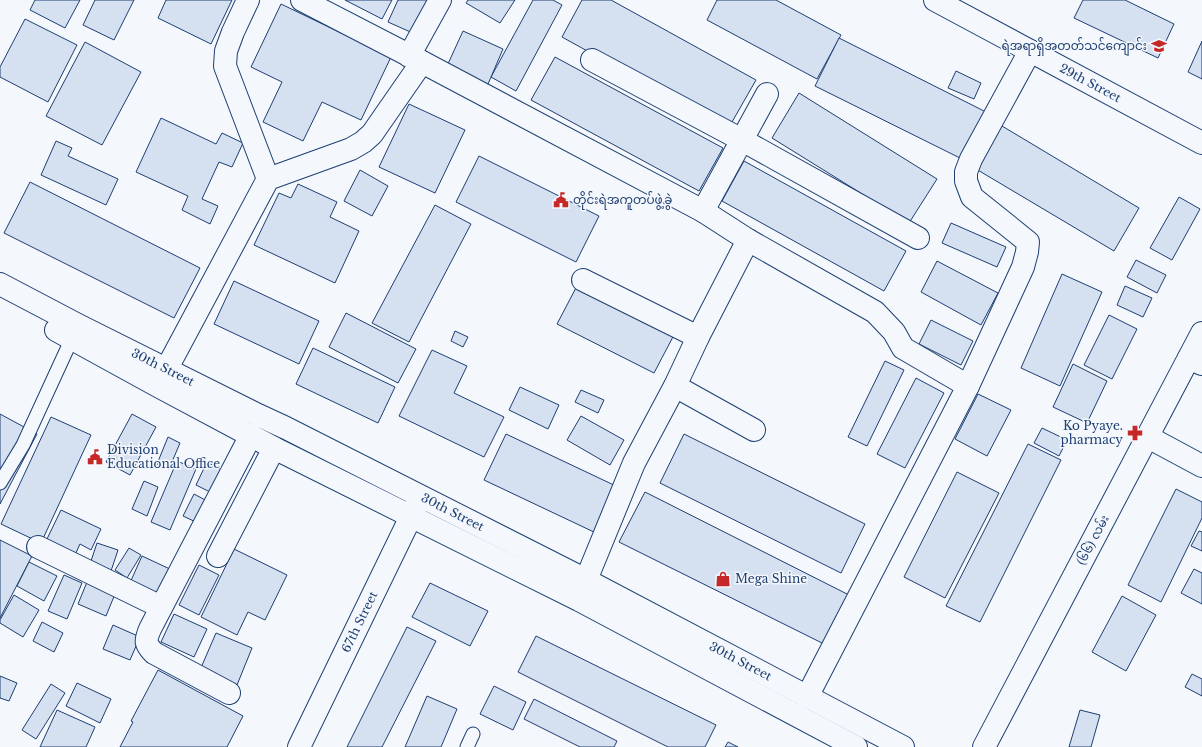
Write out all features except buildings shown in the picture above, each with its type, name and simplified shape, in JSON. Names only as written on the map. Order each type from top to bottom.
[{"type":"street","points":[[248,0],[226,51],[225,66],[268,179]]},
{"type":"street","points":[[163,378],[268,179],[351,149],[363,142],[372,134],[416,59],[440,0]]},
{"type":"street","name":"29th Street","points":[[935,0],[1202,143]]},
{"type":"street","points":[[316,3],[416,59],[703,211],[748,240],[875,312],[894,332],[903,348],[968,386]]},
{"type":"street","points":[[807,697],[968,386],[1023,267],[1028,242],[972,197],[966,181],[966,172],[971,159],[1030,51]]},
{"type":"street","points":[[592,60],[742,140],[918,238]]},
{"type":"street","points":[[703,211],[767,94]]},
{"type":"street","points":[[586,580],[634,463],[675,386],[698,337],[748,240]]},
{"type":"street","points":[[583,280],[698,337]]},
{"type":"street","name":"30th Street","points":[[0,284],[75,332],[163,378],[251,436],[274,448],[586,580],[903,747]]},
{"type":"street","name":"30th Street","points":[[0,301],[75,332]]},
{"type":"street","name":"(၆၆) လမ်း","points":[[984,747],[1148,437],[1196,361],[1202,333]]},
{"type":"street","name":"30th Street","points":[[163,378],[258,415],[286,428],[416,507],[579,600],[856,747]]},
{"type":"street","points":[[675,386],[754,430]]},
{"type":"street","points":[[229,693],[154,653],[146,644],[146,638],[251,436]]},
{"type":"street","points":[[1148,437],[1202,466]]},
{"type":"street","points":[[218,556],[274,448]]},
{"type":"street","name":"67th Street","points":[[299,747],[416,507]]},
{"type":"street","points":[[38,547],[161,607]]},
{"type":"lane","points":[[0,483],[23,445],[75,332]]},
{"type":"lane","points":[[467,747],[473,734]]},
{"type":"place","name":"ရဲအရာရှိအတတ်သင်ကျောင်း","points":[[1159,46]]},
{"type":"place","name":"တိုင်းရဲအကူတပ်ဖွဲ့ခွဲ","points":[[561,200]]},
{"type":"place","name":"Ko Pyaye. pharmacy","points":[[1135,433]]},
{"type":"place","name":"Division Educational Office","points":[[95,457]]},
{"type":"place","name":"Mega Shine","points":[[723,579]]}]
